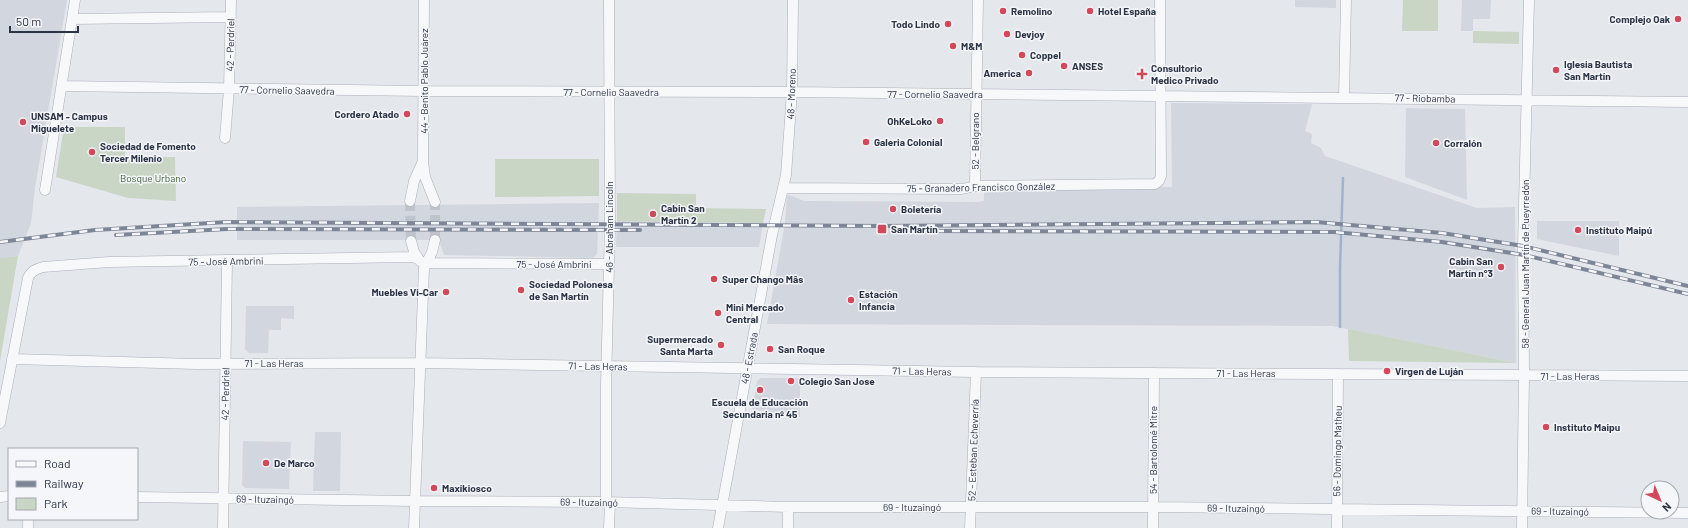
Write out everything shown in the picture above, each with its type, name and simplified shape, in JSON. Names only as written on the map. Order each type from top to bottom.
[{"type":"street","points":[[45,190],[75,0]]},
{"type":"street","name":"42 - Perdriel","points":[[225,138],[229,89],[231,0]]},
{"type":"street","name":"44 - Benito Pablo Juárez","points":[[424,0],[423,161],[425,177],[436,202]]},
{"type":"street","name":"46 - Abraham Lincoln","points":[[609,0],[609,264],[606,366],[609,528]]},
{"type":"street","name":"48 - Moreno","points":[[784,188],[792,92],[793,0]]},
{"type":"street","name":"52 - Belgrano","points":[[975,186],[978,0]]},
{"type":"street","points":[[1160,0],[1161,96]]},
{"type":"street","points":[[1344,97],[1346,0]]},
{"type":"street","name":"58 - General Juan Martín de Pueyrredón","points":[[1522,528],[1524,246],[1529,0]]},
{"type":"street","points":[[72,19],[230,18]]},
{"type":"street","name":"77 - Cornelio Saavedra","points":[[62,86],[424,91],[792,92],[1161,96]]},
{"type":"street","name":"77 - Riobamba","points":[[1161,96],[1688,102]]},
{"type":"street","name":"75 - Granadero Francisco González","points":[[784,188],[962,189],[975,186],[1155,184],[1159,181],[1161,176],[1161,96]]},
{"type":"street","name":"44 - Benito Pablo Juárez","points":[[410,201],[414,181],[423,161]]},
{"type":"street","name":"48 - Estrada","points":[[718,528],[772,235],[784,188]]},
{"type":"street","points":[[414,528],[421,363],[423,263],[432,252],[435,240]]},
{"type":"street","points":[[410,241],[414,252],[423,263]]},
{"type":"street","name":"75 - José Ambrini","points":[[12,359],[28,278],[35,270],[43,267],[109,262],[413,257],[423,263],[609,264]]},
{"type":"street","name":"42 - Perdriel","points":[[223,528],[227,261]]},
{"type":"street","points":[[0,423],[12,359]]},
{"type":"street","name":"71 - Las Heras","points":[[12,359],[225,363],[421,363],[976,372],[1688,376]]},
{"type":"street","name":"52 - Esteban Echeverría","points":[[970,528],[976,372]]},
{"type":"street","name":"54 - Bartolomé Mitre","points":[[1153,528],[1154,373]]},
{"type":"street","name":"56 - Domingo Matheu","points":[[1337,528],[1338,374]]},
{"type":"street","name":"69 - Ituzaingó","points":[[138,497],[608,502],[788,507],[1153,507],[1688,513]]},
{"type":"street","points":[[788,507],[788,528]]},
{"type":"shaded area","name":"UNSAM - Campus Miguelete","points":[[0,0],[67,0],[35,188],[31,223],[18,256],[0,258]]},
{"type":"shaded area","points":[[1295,0],[1336,0],[1336,8],[1295,7]]},
{"type":"shaded area","points":[[1462,0],[1491,0],[1490,19],[1473,19],[1473,31],[1461,31]]},
{"type":"shaded area","points":[[1171,103],[1312,104],[1305,131],[1312,134],[1311,143],[1321,148],[1325,156],[1477,208],[1515,207],[1516,363],[1332,326],[767,324],[785,223],[787,196],[789,195],[804,201],[979,202],[984,201],[984,189],[1172,187]]},
{"type":"shaded area","name":"Corralón","points":[[1406,108],[1465,109],[1467,200],[1405,177]]},
{"type":"shaded area","points":[[599,203],[597,254],[593,258],[444,255],[439,240],[237,240],[237,207]]},
{"type":"shaded area","points":[[617,221],[763,223],[759,247],[616,247]]},
{"type":"shaded area","name":"Instituto Maipú","points":[[1537,221],[1619,221],[1619,256],[1537,239]]},
{"type":"shaded area","points":[[246,306],[294,306],[294,319],[281,318],[281,330],[269,330],[268,353],[249,353],[245,349]]},
{"type":"shaded area","points":[[761,378],[800,378],[800,417],[752,409],[757,381]]},
{"type":"shaded area","name":"De Marco","points":[[315,432],[341,432],[340,491],[313,491]]},
{"type":"shaded area","name":"De Marco","points":[[243,441],[291,442],[289,489],[245,488],[242,485]]},
{"type":"green space","points":[[1403,0],[1438,0],[1438,31],[1402,31]]},
{"type":"green space","points":[[1473,31],[1519,32],[1519,44],[1473,43]]},
{"type":"green space","name":"Bosque Urbano","points":[[64,127],[125,127],[125,157],[175,157],[176,201],[128,198],[56,177]]},
{"type":"green space","points":[[495,159],[599,159],[599,196],[495,197]]},
{"type":"green space","points":[[617,193],[696,194],[696,208],[766,209],[763,223],[617,221]]},
{"type":"green space","points":[[18,256],[0,361],[0,258]]},
{"type":"green space","points":[[1348,329],[1516,363],[1349,361]]},
{"type":"waterway","points":[[1340,327],[1343,178]]},
{"type":"tunnel","points":[[410,201],[411,241]]},
{"type":"tunnel","points":[[435,202],[435,240]]},
{"type":"railway","points":[[0,242],[95,230],[227,222],[883,226],[1316,222],[1442,233],[1523,246],[1688,286]]},
{"type":"railway","points":[[116,235],[227,229],[640,230]]},
{"type":"railway","points":[[936,231],[1334,232],[1442,242],[1524,255],[1688,294]]},
{"type":"place","name":"Remolino","points":[[1003,11]]},
{"type":"place","name":"Hotel España","points":[[1090,11]]},
{"type":"place","name":"Complejo Oak","points":[[1678,19]]},
{"type":"place","name":"Todo Lindo","points":[[948,24]]},
{"type":"place","name":"Devjoy","points":[[1007,34]]},
{"type":"place","name":"M&M","points":[[953,46]]},
{"type":"place","name":"Coppel","points":[[1022,55]]},
{"type":"place","name":"ANSES","points":[[1064,66]]},
{"type":"place","name":"Iglesia Bautista San Martín","points":[[1556,70]]},
{"type":"place","name":"America","points":[[1029,73]]},
{"type":"place","name":"Consultorio Medico Privado","points":[[1142,74]]},
{"type":"place","name":"Cordero Atado","points":[[407,114]]},
{"type":"place","name":"OhKeLoko","points":[[940,121]]},
{"type":"place","name":"UNSAM - Campus Miguelete","points":[[23,122]]},
{"type":"place","name":"Galeria Colonial","points":[[866,142]]},
{"type":"place","name":"Corralón","points":[[1436,143]]},
{"type":"place","name":"Sociedad de Fomento Tercer Milenio","points":[[92,152]]},
{"type":"place","name":"Boletería","points":[[893,209]]},
{"type":"place","name":"Cabin San Martín 2","points":[[653,214]]},
{"type":"place","name":"San Martín","points":[[882,229]]},
{"type":"place","name":"Instituto Maipú","points":[[1578,230]]},
{"type":"place","name":"Cabin San Martín n°3","points":[[1501,267]]},
{"type":"place","name":"Super Chango Mâs","points":[[714,279]]},
{"type":"place","name":"Sociedad Polonesa de San Martín","points":[[521,290]]},
{"type":"place","name":"Muebles Vi-Car","points":[[446,292]]},
{"type":"place","name":"Estación Infancia","points":[[851,300]]},
{"type":"place","name":"Mini Mercado Central","points":[[718,313]]},
{"type":"place","name":"Supermercado Santa Marta","points":[[721,345]]},
{"type":"place","name":"San Roque","points":[[770,349]]},
{"type":"place","name":"Virgen de Luján","points":[[1387,371]]},
{"type":"place","name":"Colegio San Jose","points":[[791,381]]},
{"type":"place","name":"Escuela de Educación Secundaria nº 45","points":[[760,390]]},
{"type":"place","name":"Instituto Maipu","points":[[1546,427]]},
{"type":"place","name":"De Marco","points":[[266,463]]},
{"type":"place","name":"Maxikiosco","points":[[434,488]]}]
